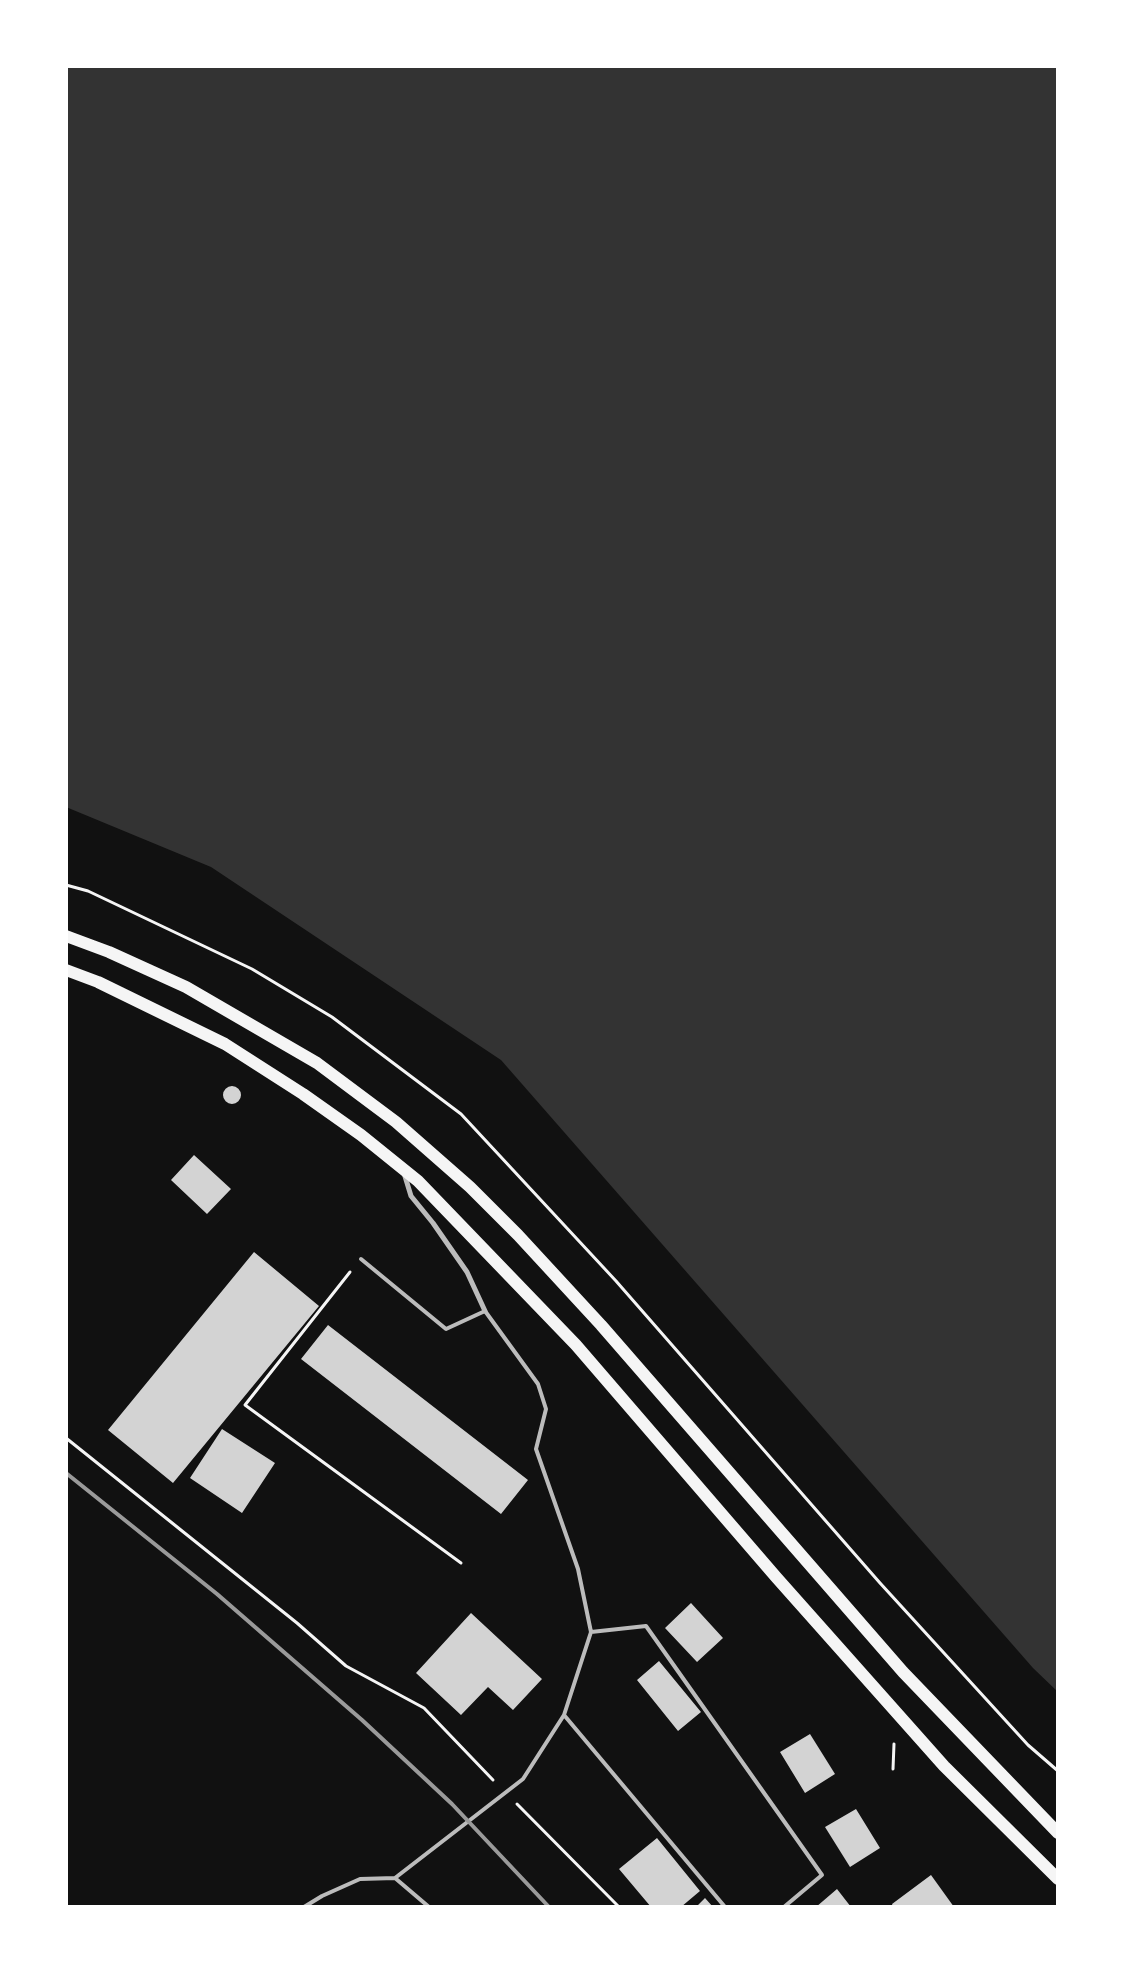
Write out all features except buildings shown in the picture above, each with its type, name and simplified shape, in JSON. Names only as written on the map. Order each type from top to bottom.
[{"type":"main road","points":[[66,936],[109,952],[186,987],[317,1063],[396,1122],[470,1187],[518,1235],[601,1325],[903,1672],[1058,1833]]},
{"type":"main road","points":[[66,970],[98,982],[225,1044],[304,1094],[361,1135],[418,1181],[576,1345],[769,1569],[944,1766],[1058,1879]]},
{"type":"street","points":[[403,1168],[411,1196],[433,1223],[467,1272],[485,1311]]},
{"type":"lane","points":[[304,1907],[322,1896],[360,1879],[395,1878],[523,1779],[564,1715],[591,1632],[578,1569],[536,1449],[546,1409],[538,1384],[485,1311],[446,1329],[361,1258]]},
{"type":"lane","points":[[591,1632],[646,1626],[822,1875],[784,1907]]},
{"type":"lane","points":[[564,1715],[725,1907]]},
{"type":"lane","points":[[395,1878],[429,1907]]},
{"type":"path","points":[[361,1258],[245,1405],[461,1563]]},
{"type":"path","points":[[66,1438],[297,1623],[346,1666],[424,1708],[487,1773]]},
{"type":"path","points":[[524,1811],[618,1907]]},
{"type":"shaded area","points":[[66,66],[1058,66],[1058,1692],[1033,1668],[501,1060],[211,867],[66,807]]},
{"type":"railway","points":[[66,1473],[217,1594],[362,1720],[452,1804],[549,1907]]}]
